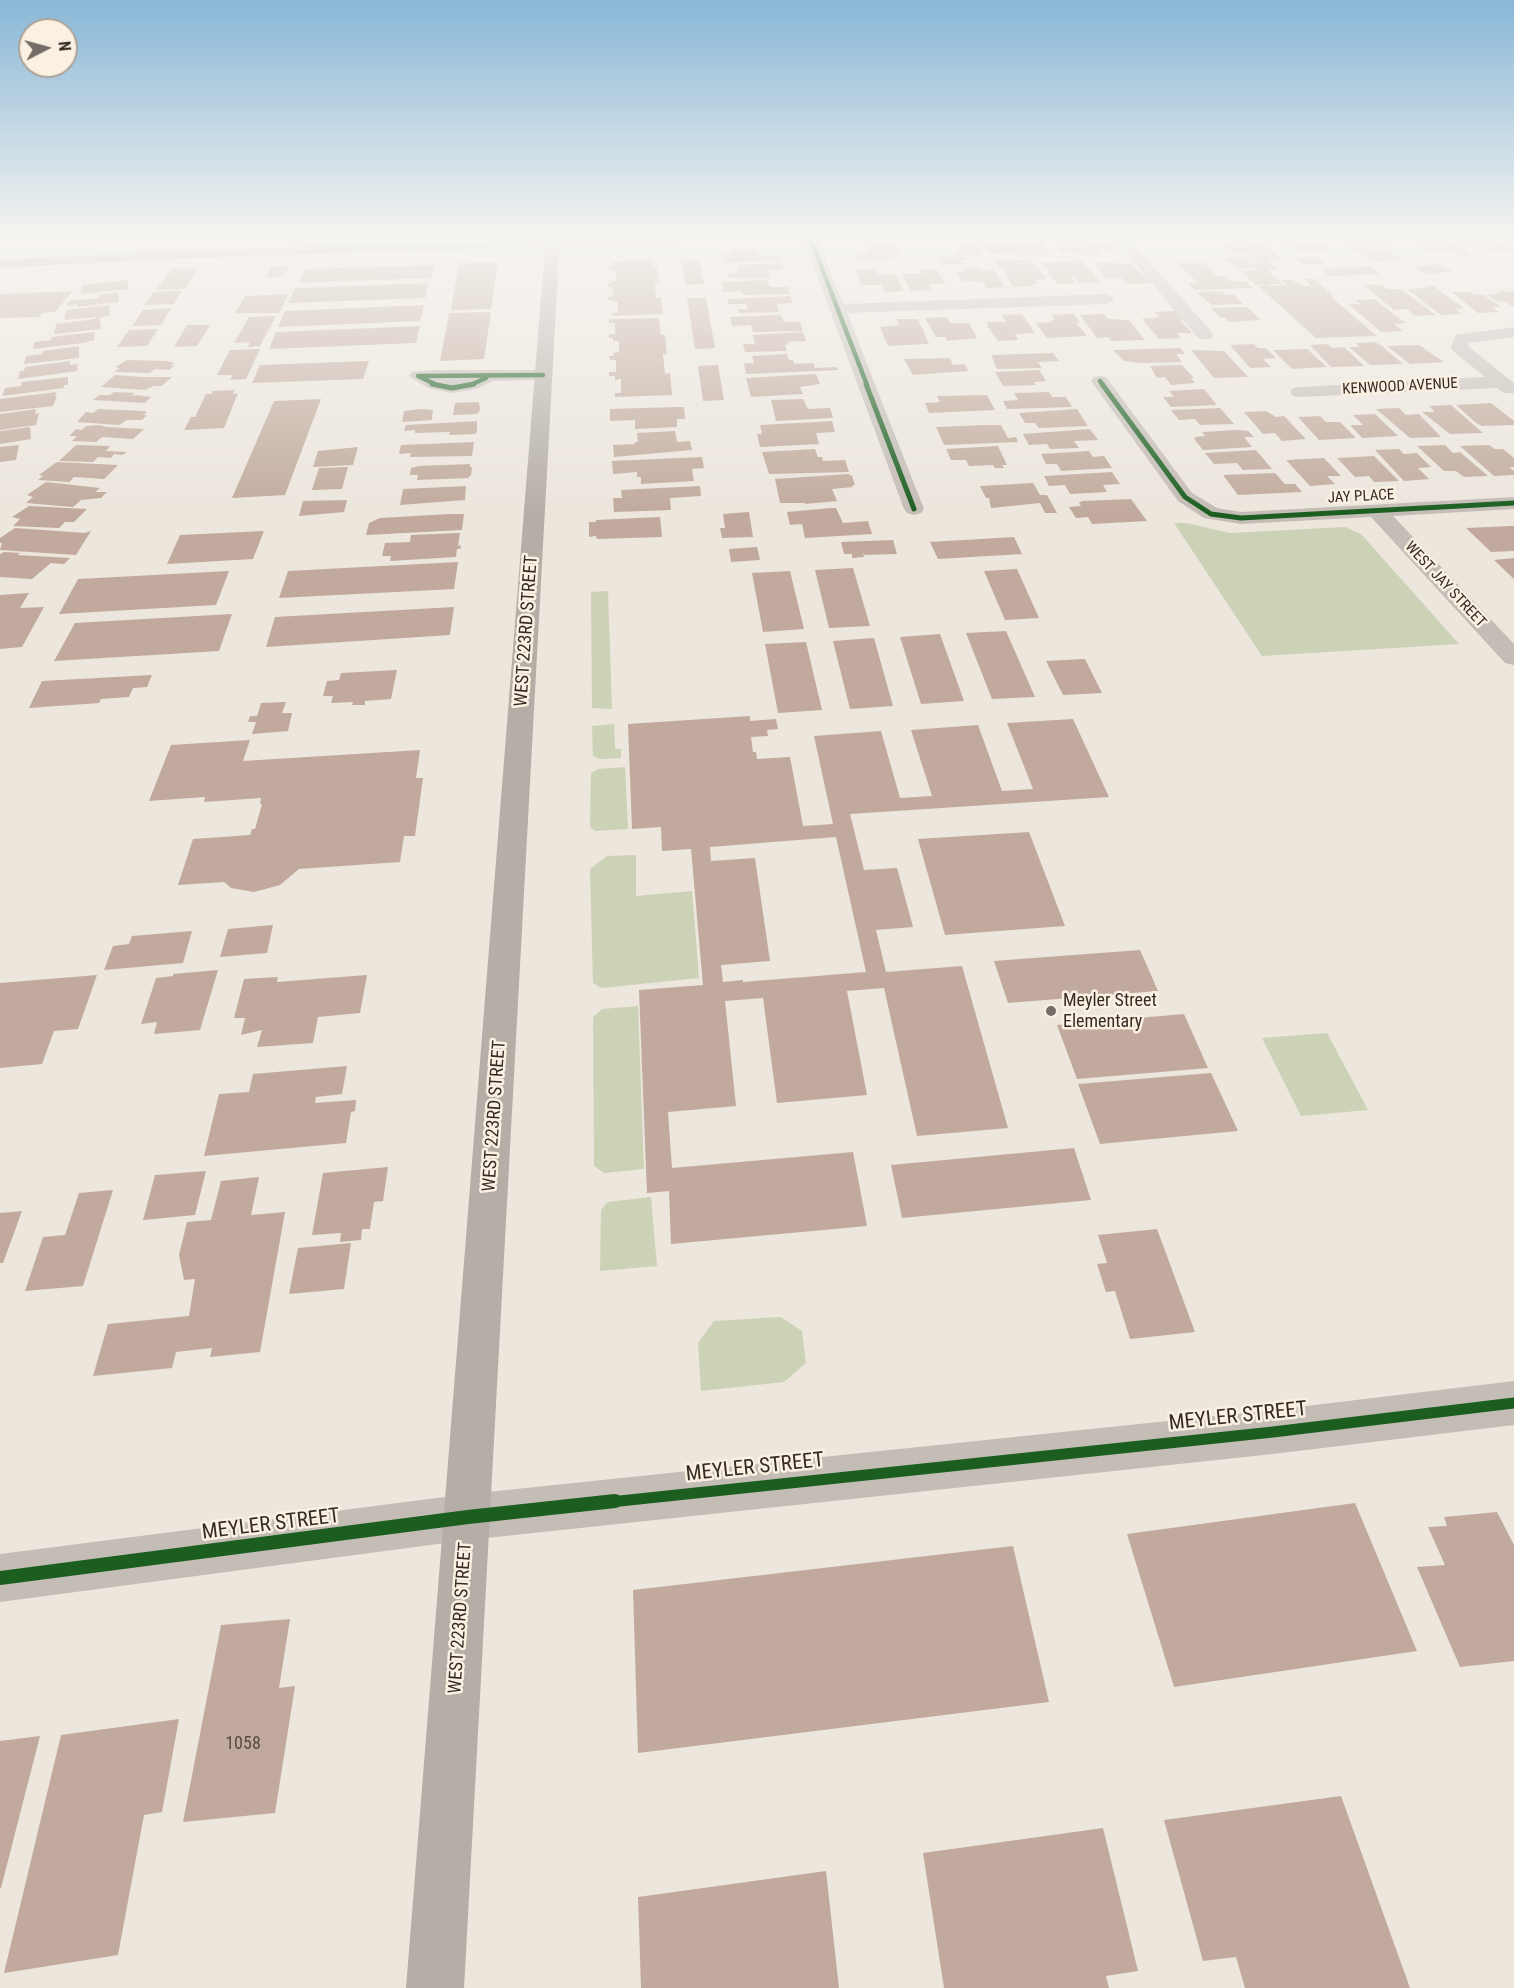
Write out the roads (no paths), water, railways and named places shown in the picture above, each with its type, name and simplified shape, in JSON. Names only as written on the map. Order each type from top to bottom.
[{"type":"main road","name":"WEST 223RD STREET","points":[[435,1988],[546,328]]},
{"type":"street","points":[[845,328],[914,509]]},
{"type":"street","points":[[1199,328],[1205,335]]},
{"type":"street","points":[[1507,387],[1459,347],[1462,339],[1514,332]]},
{"type":"street","points":[[486,378],[543,375]]},
{"type":"street","name":"JAY PLACE","points":[[1100,381],[1185,497],[1211,514],[1241,518],[1514,504]]},
{"type":"street","name":"KENWOOD AVENUE","points":[[1299,392],[1507,387]]},
{"type":"street","name":"WEST JAY STREET","points":[[1377,511],[1514,658]]},
{"type":"street","name":"MEYLER STREET","points":[[0,1578],[468,1517],[1273,1432],[1514,1403]]},
{"type":"place","name":"Meyler Street Elementary","points":[[1051,1011]]}]
